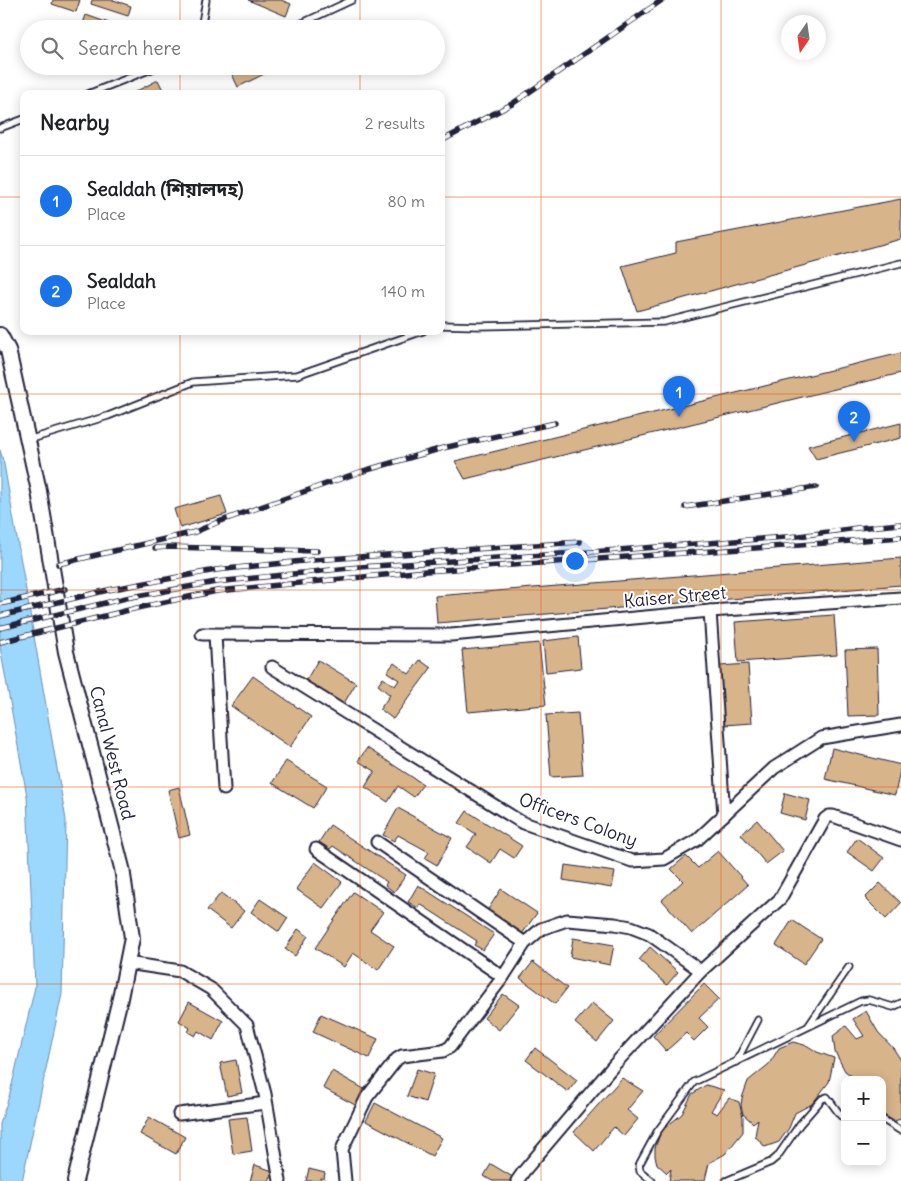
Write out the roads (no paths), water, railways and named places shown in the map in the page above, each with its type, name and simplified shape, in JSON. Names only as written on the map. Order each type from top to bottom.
[{"type":"street","name":"Canal West Road","points":[[0,335],[8,350],[39,491],[66,652],[122,868],[132,938],[119,1003],[75,1181]]},
{"type":"street","name":"Kaiser Street","points":[[202,634],[452,635],[710,611],[901,598]]},
{"type":"street","points":[[710,611],[724,815]]},
{"type":"street","points":[[215,635],[224,789]]},
{"type":"street","name":"Officers Colony","points":[[272,667],[521,822],[632,861],[664,860],[696,840],[774,768],[821,738],[901,725]]},
{"type":"street","points":[[518,1181],[524,1171],[614,1065],[701,971],[780,898],[825,819],[833,816],[901,840]]},
{"type":"street","points":[[377,842],[525,944]]},
{"type":"street","points":[[316,849],[503,978]]},
{"type":"street","points":[[345,1181],[342,1150],[367,1097],[397,1059],[402,1056],[443,1051],[450,1048],[503,978],[525,944],[541,929],[567,920],[631,927],[649,934],[701,971]]},
{"type":"street","points":[[127,962],[180,971],[211,989],[246,1025],[266,1103],[280,1181]]},
{"type":"street","points":[[179,1114],[266,1103]]},
{"type":"lane","points":[[203,20],[206,0]]},
{"type":"lane","points":[[307,20],[352,0]]},
{"type":"lane","points":[[98,90],[136,75]]},
{"type":"lane","points":[[0,128],[20,120]]},
{"type":"lane","points":[[445,325],[664,322],[901,263]]},
{"type":"lane","points":[[28,440],[108,416],[193,382],[297,375],[412,335]]},
{"type":"lane","points":[[808,1027],[849,967]]},
{"type":"lane","points":[[652,1181],[640,1171],[638,1165],[657,1132],[694,1082],[861,1001],[869,1000],[893,1007],[901,1003]]},
{"type":"lane","points":[[736,1062],[758,1020]]},
{"type":"lane","points":[[726,1181],[771,1162],[777,1157],[800,1124],[822,1100],[828,1097],[841,1116]]},
{"type":"lane","points":[[885,1121],[901,1131]]},
{"type":"water","points":[[0,450],[66,820],[62,994],[22,1181],[0,1181],[0,1124],[10,1093],[35,987],[27,796],[0,647]]},
{"type":"railway","points":[[445,139],[512,104],[662,0]]},
{"type":"railway","points":[[58,564],[195,532],[218,522],[360,472],[443,448],[555,423]]},
{"type":"railway","points":[[685,507],[816,487]]},
{"type":"railway","points":[[0,628],[126,598],[216,582],[359,567],[799,536],[901,524]]},
{"type":"railway","points":[[0,642],[137,608],[217,591],[426,571],[901,537]]},
{"type":"railway","points":[[0,616],[108,590],[216,570],[313,560],[580,542]]},
{"type":"railway","points":[[155,548],[317,551]]},
{"type":"railway","points":[[0,604],[65,589]]},
{"type":"place","name":"Sealdah (শিয়ালদহ)","points":[[679,417]]},
{"type":"place","name":"Sealdah","points":[[854,442]]}]
